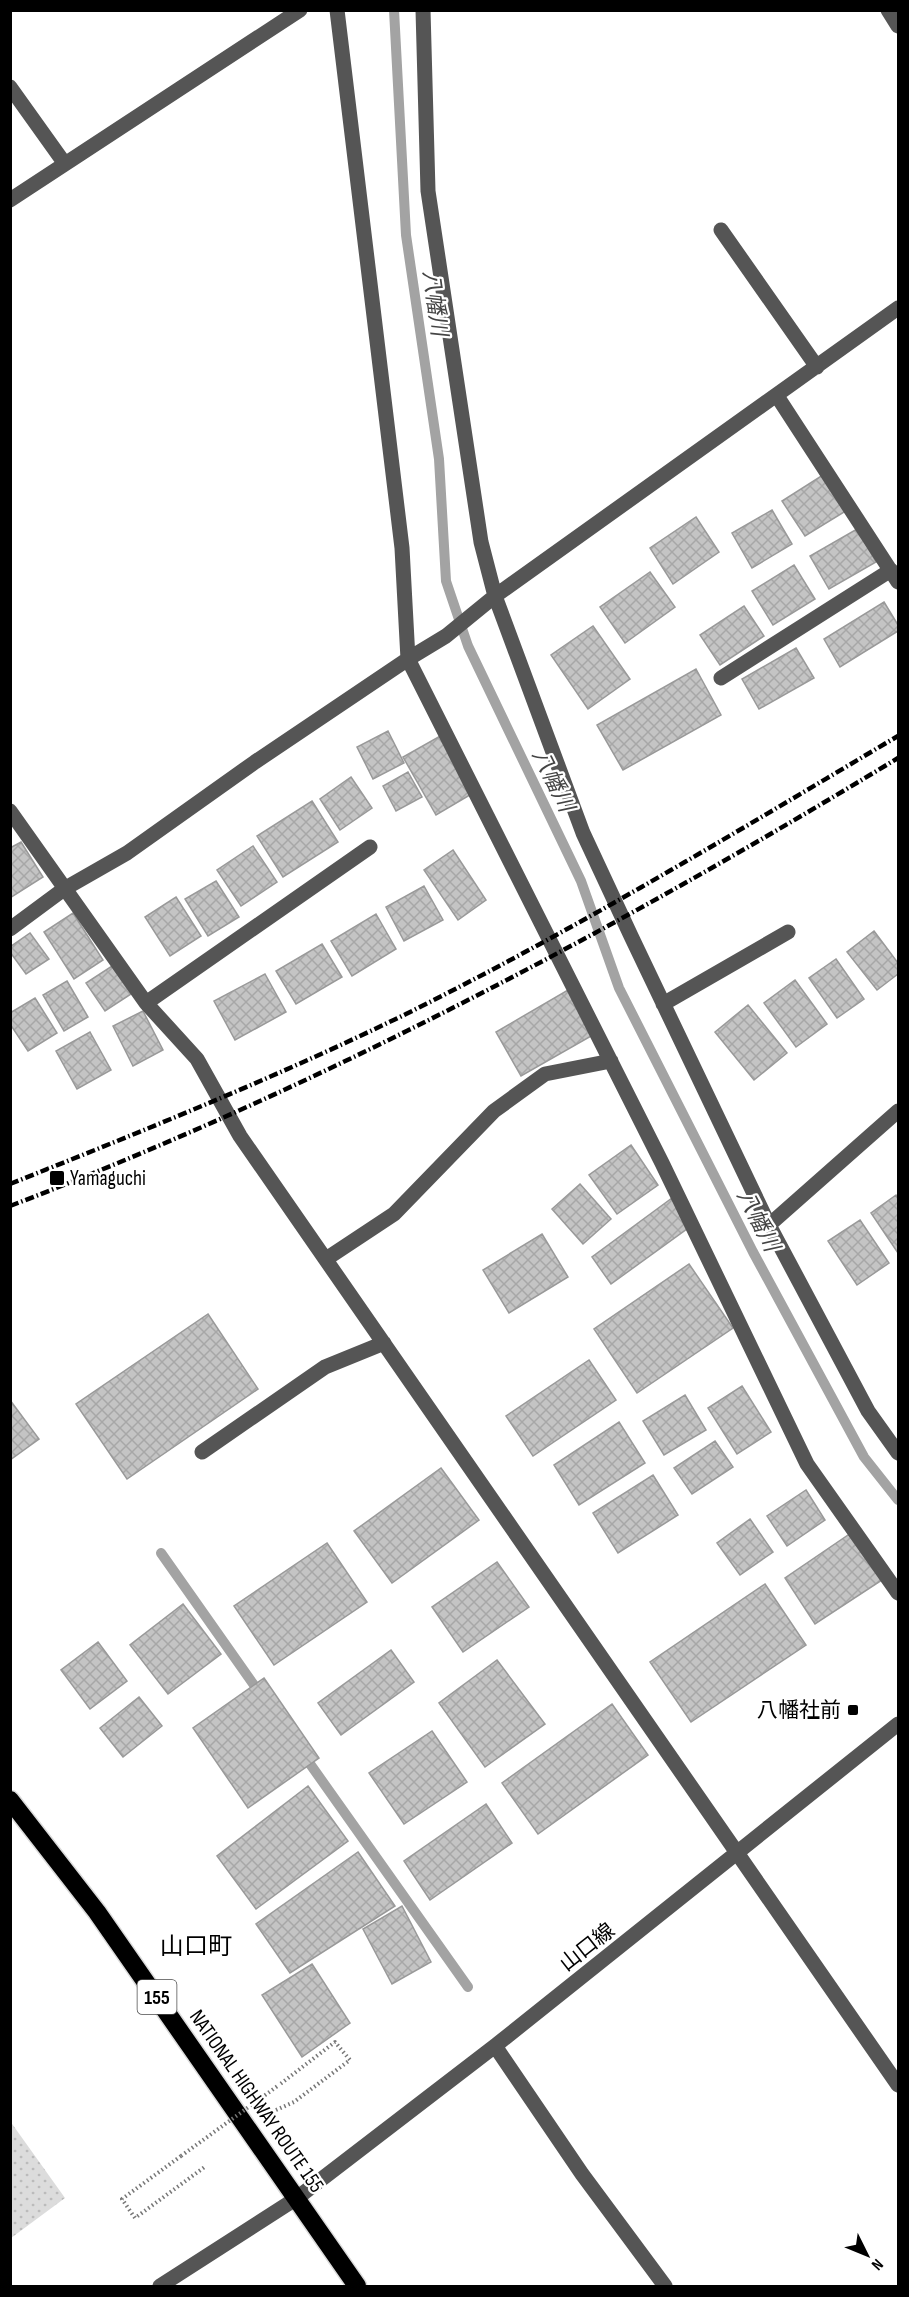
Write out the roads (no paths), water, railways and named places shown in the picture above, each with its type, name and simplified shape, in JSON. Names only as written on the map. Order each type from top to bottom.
[{"type":"highway","name":"NATIONAL HIGHWAY ROUTE 155","points":[[10,1800],[97,1912],[357,2286]]},
{"type":"street","points":[[10,200],[300,10]]},
{"type":"street","points":[[337,10],[402,548],[408,659],[611,1061],[807,1464],[898,1593]]},
{"type":"street","points":[[423,10],[428,191],[481,542],[495,596],[583,833],[663,1004],[769,1225],[868,1412],[898,1453]]},
{"type":"street","points":[[888,10],[898,26]]},
{"type":"street","points":[[10,87],[65,164]]},
{"type":"street","points":[[721,231],[818,367]]},
{"type":"street","points":[[10,929],[64,889],[127,853],[255,762],[446,636],[495,596],[898,308]]},
{"type":"street","points":[[721,678],[895,576],[777,396]]},
{"type":"street","points":[[10,811],[146,1003],[197,1059],[240,1136],[898,2085]]},
{"type":"street","points":[[146,1003],[370,848]]},
{"type":"street","points":[[663,1004],[788,932]]},
{"type":"street","points":[[326,1259],[394,1214],[494,1111],[545,1074],[611,1061]]},
{"type":"street","points":[[769,1225],[898,1111]]},
{"type":"street","points":[[202,1452],[325,1367],[384,1343]]},
{"type":"street","name":"山口線","points":[[160,2286],[297,2198],[495,2046],[898,1724]]},
{"type":"street","points":[[495,2046],[582,2174],[665,2286]]},
{"type":"waterway","name":"八幡川","points":[[394,10],[406,235],[439,459],[446,581],[468,646],[581,881],[619,988],[753,1252],[864,1457],[898,1500]]},
{"type":"waterway","points":[[161,1553],[261,1695]]},
{"type":"waterway","points":[[303,1754],[468,1987]]},
{"type":"railway","points":[[10,1184],[259,1082],[406,1014],[593,914],[898,736]]},
{"type":"railway","points":[[10,1206],[126,1160],[240,1110],[464,1002],[684,884],[898,758]]},
{"type":"place","name":"Yamaguchi","points":[[57,1178]]},
{"type":"place","name":"八幡社前","points":[[853,1710]]},
{"type":"district","name":"山口町","points":[[196,1946]]}]
